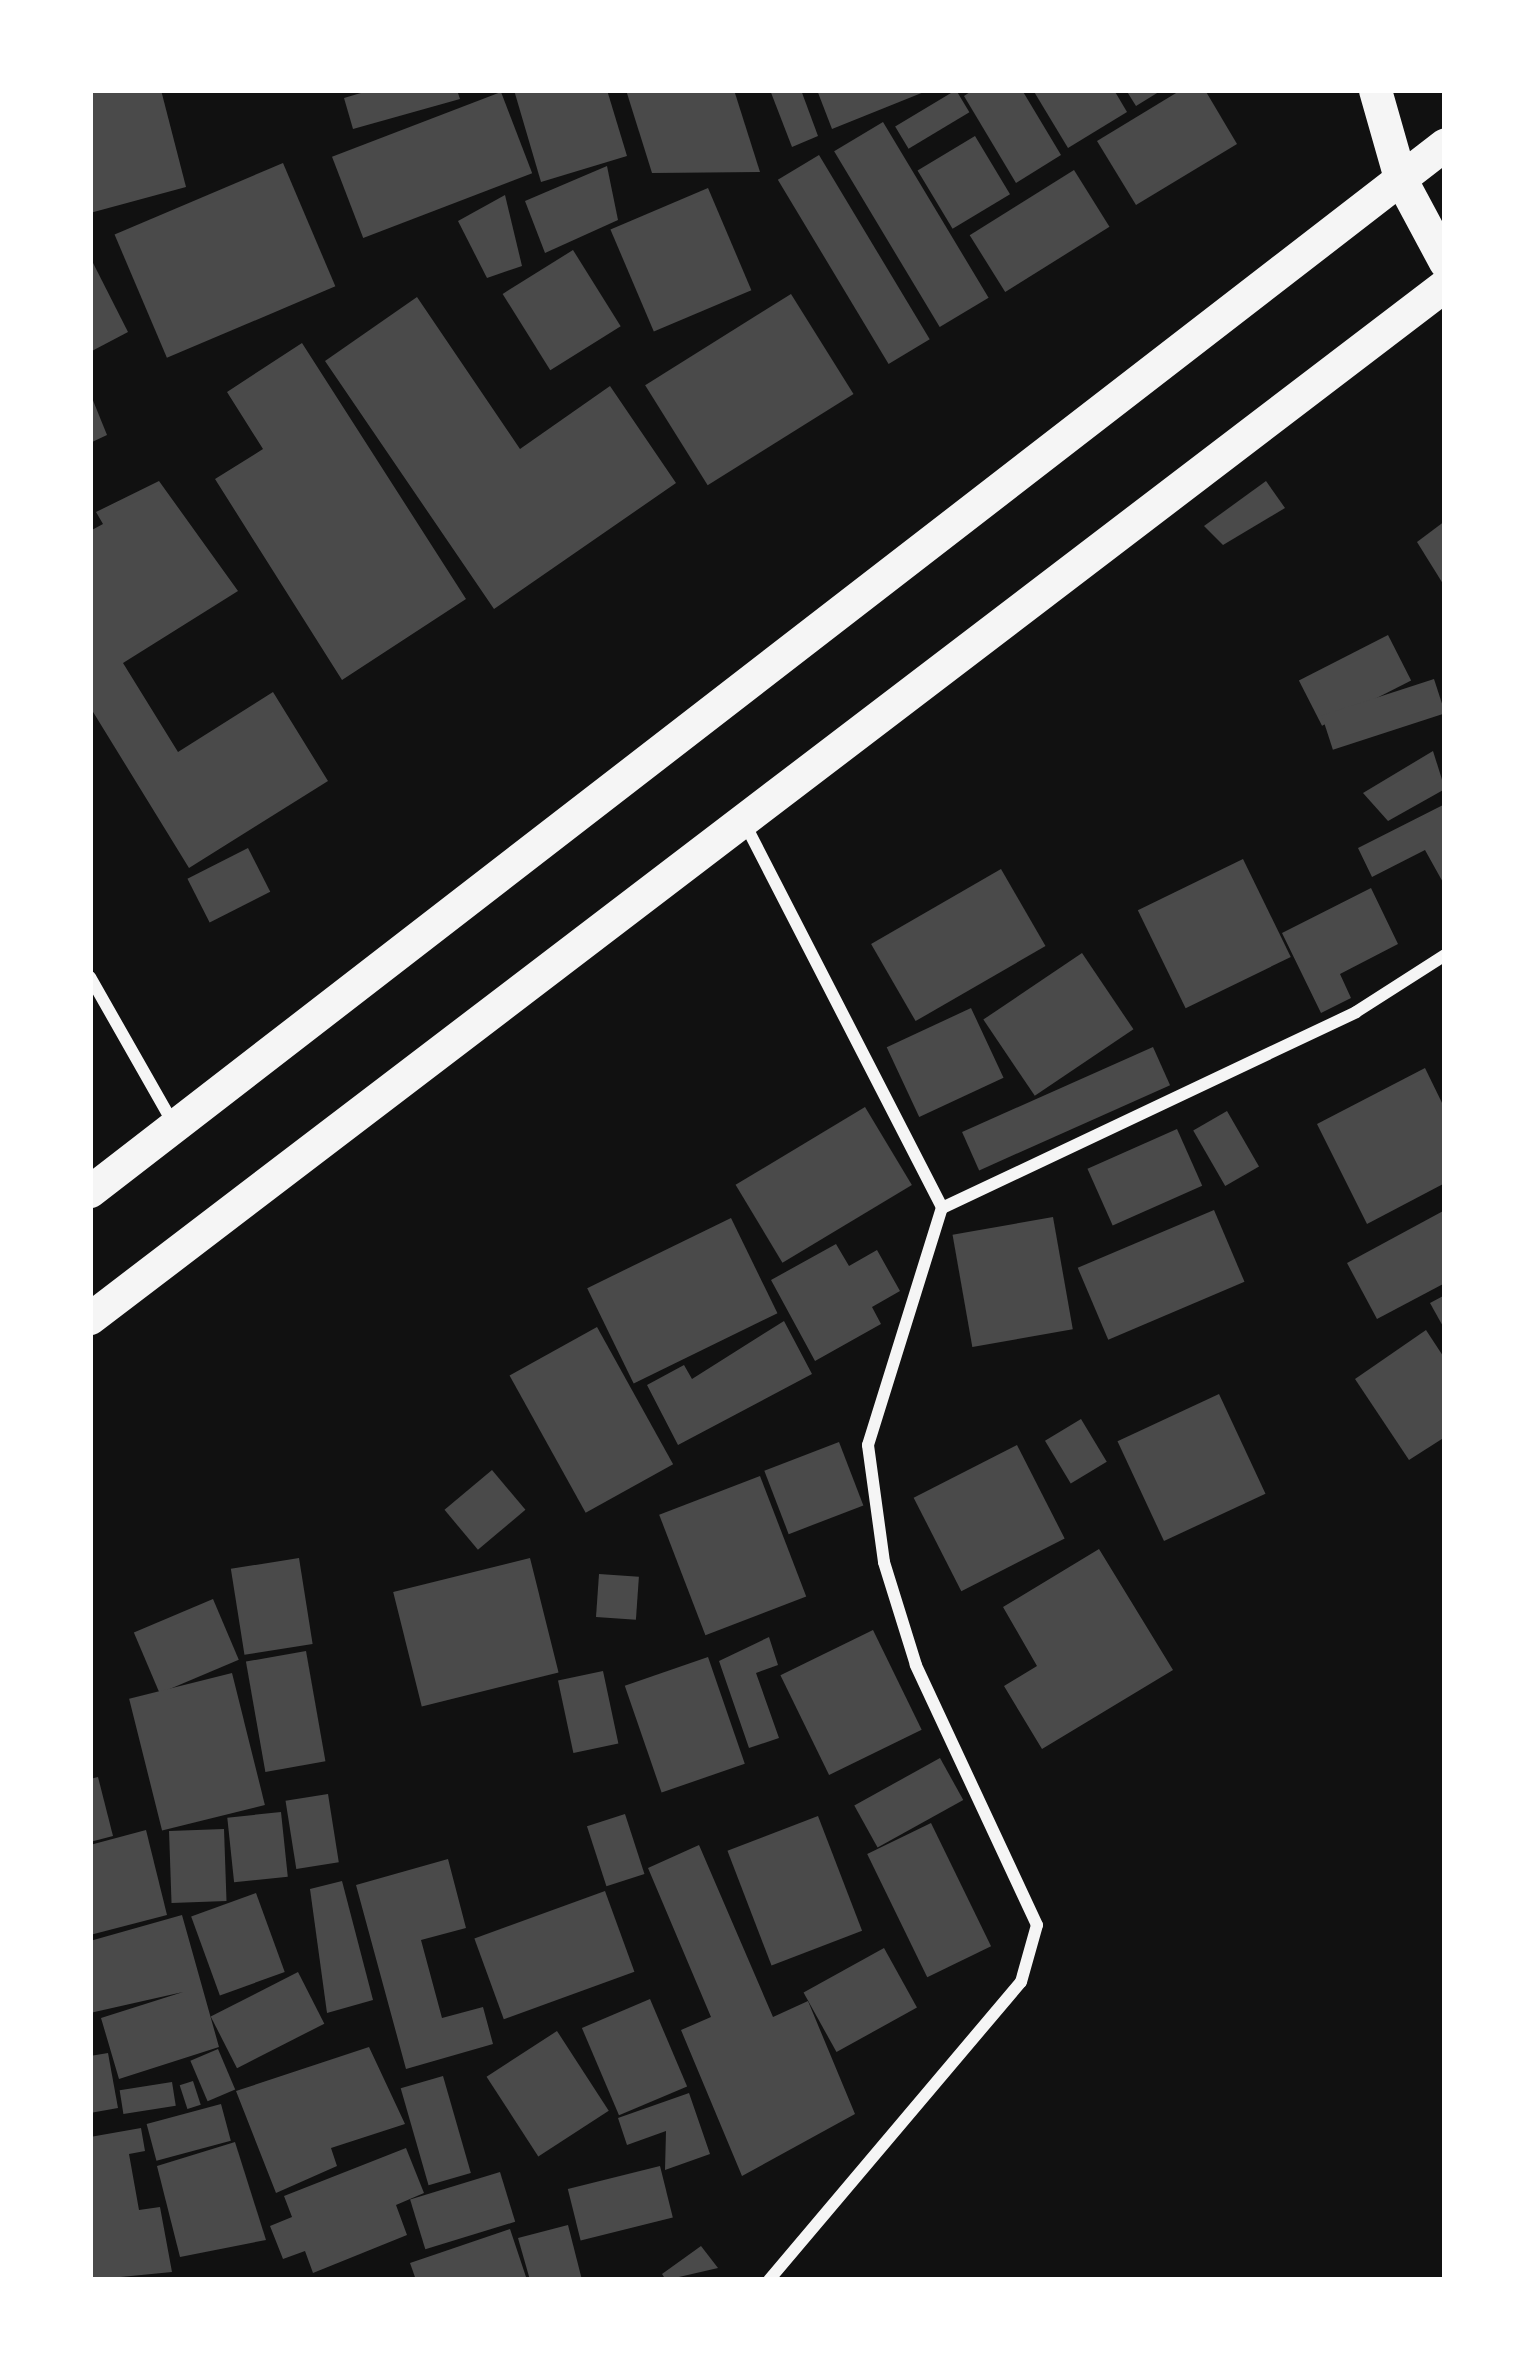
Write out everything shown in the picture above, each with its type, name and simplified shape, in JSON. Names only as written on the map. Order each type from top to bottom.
[{"type":"highway","points":[[1372,92],[1400,178],[1445,262]]},
{"type":"highway","points":[[90,1191],[177,1131],[1445,144]]},
{"type":"highway","points":[[90,1318],[1445,285]]},
{"type":"street","points":[[744,822],[943,1208],[868,1445],[884,1562],[916,1665],[1037,1924],[1021,1982],[769,2280]]},
{"type":"street","points":[[943,1208],[1356,1012],[1445,955]]},
{"type":"street","points":[[90,977],[177,1131]]},
{"type":"building","points":[[90,90],[161,90],[186,187],[90,213]]},
{"type":"building","points":[[371,90],[457,90],[460,99],[353,129],[344,98]]},
{"type":"building","points":[[514,90],[607,90],[627,156],[541,182]]},
{"type":"building","points":[[626,90],[734,90],[760,172],[652,173]]},
{"type":"building","points":[[770,90],[801,90],[818,136],[792,147]]},
{"type":"building","points":[[817,90],[929,90],[832,129]]},
{"type":"building","points":[[956,90],[969,112],[909,149],[895,127]]},
{"type":"building","points":[[973,90],[1022,90],[1061,155],[1016,183],[964,96]]},
{"type":"building","points":[[1033,90],[1114,90],[1127,112],[1068,148]]},
{"type":"building","points":[[1126,90],[1162,90],[1136,106]]},
{"type":"building","points":[[1181,90],[1205,90],[1237,144],[1136,205],[1097,141]]},
{"type":"building","points":[[501,92],[532,173],[363,238],[332,157]]},
{"type":"building","points":[[883,122],[989,298],[940,327],[834,151]]},
{"type":"building","points":[[975,136],[1010,194],[953,229],[918,171]]},
{"type":"building","points":[[819,155],[930,339],[889,364],[778,180]]},
{"type":"building","points":[[283,163],[335,286],[167,358],[115,235]]},
{"type":"building","points":[[607,166],[618,220],[545,253],[525,201]]},
{"type":"building","points":[[1074,170],[1110,227],[1005,292],[970,235]]},
{"type":"building","points":[[708,188],[751,290],[654,332],[610,229]]},
{"type":"building","points":[[505,195],[522,266],[487,278],[458,221]]},
{"type":"building","points":[[573,250],[621,326],[550,370],[503,294]]},
{"type":"building","points":[[90,257],[128,332],[90,352]]},
{"type":"building","points":[[791,294],[854,394],[708,485],[645,385]]},
{"type":"building","points":[[417,297],[520,449],[610,386],[676,483],[494,609],[325,361]]},
{"type":"building","points":[[302,343],[466,599],[342,680],[215,479],[263,449],[227,392]]},
{"type":"building","points":[[90,393],[107,435],[90,443]]},
{"type":"building","points":[[159,481],[238,591],[123,663],[178,752],[273,692],[328,781],[189,868],[90,707],[90,531],[103,524],[96,512]]},
{"type":"building","points":[[1266,481],[1285,508],[1223,545],[1204,526]]},
{"type":"building","points":[[1445,521],[1445,587],[1417,542]]},
{"type":"building","points":[[1388,635],[1411,680],[1322,726],[1299,680]]},
{"type":"building","points":[[1434,679],[1445,713],[1333,750],[1322,715]]},
{"type":"building","points":[[1433,751],[1445,789],[1388,821],[1363,793]]},
{"type":"building","points":[[1445,804],[1445,886],[1425,850],[1372,877],[1358,848]]},
{"type":"building","points":[[248,848],[270,892],[210,923],[187,879]]},
{"type":"building","points":[[1243,859],[1291,957],[1186,1008],[1138,910]]},
{"type":"building","points":[[1001,869],[1046,946],[916,1021],[871,944]]},
{"type":"building","points":[[1371,888],[1398,944],[1340,974],[1351,998],[1321,1013],[1282,933]]},
{"type":"building","points":[[1082,953],[1133,1029],[1035,1096],[983,1020]]},
{"type":"building","points":[[971,1008],[1004,1078],[919,1117],[887,1047]]},
{"type":"building","points":[[1153,1047],[1170,1085],[979,1170],[962,1132]]},
{"type":"building","points":[[1425,1068],[1445,1109],[1445,1183],[1367,1224],[1317,1124]]},
{"type":"building","points":[[865,1107],[912,1185],[782,1263],[736,1185]]},
{"type":"building","points":[[1227,1111],[1259,1166],[1225,1186],[1193,1130]]},
{"type":"building","points":[[1177,1129],[1202,1186],[1113,1226],[1087,1169]]},
{"type":"building","points":[[1214,1210],[1244,1282],[1108,1340],[1078,1268]]},
{"type":"building","points":[[1445,1210],[1445,1283],[1377,1319],[1347,1263]]},
{"type":"building","points":[[1053,1217],[1073,1329],[972,1347],[953,1235]]},
{"type":"building","points":[[731,1218],[777,1313],[634,1383],[587,1288]]},
{"type":"building","points":[[836,1244],[849,1266],[877,1250],[900,1291],[872,1307],[881,1324],[815,1361],[771,1280]]},
{"type":"building","points":[[1445,1295],[1445,1330],[1430,1303]]},
{"type":"building","points":[[784,1321],[812,1374],[678,1445],[647,1385],[684,1365],[692,1379]]},
{"type":"building","points":[[597,1327],[673,1464],[586,1513],[510,1375]]},
{"type":"building","points":[[1426,1330],[1445,1359],[1445,1437],[1409,1460],[1355,1379]]},
{"type":"building","points":[[1219,1394],[1265,1494],[1164,1541],[1117,1441]]},
{"type":"building","points":[[1081,1419],[1107,1462],[1071,1483],[1045,1441]]},
{"type":"building","points":[[839,1442],[863,1505],[789,1534],[764,1471]]},
{"type":"building","points":[[1017,1445],[1065,1539],[961,1591],[914,1498]]},
{"type":"building","points":[[492,1470],[525,1510],[478,1550],[445,1510]]},
{"type":"building","points":[[760,1476],[806,1596],[705,1635],[659,1515]]},
{"type":"building","points":[[1099,1549],[1173,1670],[1042,1749],[1004,1686],[1037,1666],[1003,1607]]},
{"type":"building","points":[[299,1558],[313,1644],[244,1655],[231,1569]]},
{"type":"building","points":[[530,1558],[559,1672],[422,1707],[393,1592]]},
{"type":"building","points":[[599,1574],[639,1577],[636,1620],[596,1617]]},
{"type":"building","points":[[213,1599],[239,1660],[160,1693],[134,1633]]},
{"type":"building","points":[[873,1630],[922,1730],[829,1775],[780,1675]]},
{"type":"building","points":[[769,1637],[778,1665],[756,1673],[779,1738],[749,1748],[719,1661]]},
{"type":"building","points":[[306,1651],[325,1761],[265,1772],[246,1662]]},
{"type":"building","points":[[708,1657],[745,1764],[662,1792],[625,1686]]},
{"type":"building","points":[[603,1671],[618,1743],[573,1753],[558,1681]]},
{"type":"building","points":[[232,1673],[265,1805],[162,1831],[129,1699]]},
{"type":"building","points":[[940,1758],[963,1800],[878,1847],[854,1806]]},
{"type":"building","points":[[98,1777],[113,1836],[90,1842],[90,1779]]},
{"type":"building","points":[[328,1794],[339,1862],[296,1869],[286,1801]]},
{"type":"building","points":[[281,1812],[288,1877],[234,1882],[227,1818]]},
{"type":"building","points":[[625,1814],[644,1874],[606,1886],[587,1826]]},
{"type":"building","points":[[818,1816],[862,1931],[772,1966],[727,1851]]},
{"type":"building","points":[[931,1823],[991,1946],[927,1977],[867,1854]]},
{"type":"building","points":[[224,1829],[227,1901],[172,1903],[169,1831]]},
{"type":"building","points":[[146,1830],[167,1915],[90,1935],[90,1845]]},
{"type":"building","points":[[699,1845],[773,2017],[808,2001],[855,2114],[742,2176],[681,2030],[711,2017],[648,1868]]},
{"type":"building","points":[[448,1859],[466,1928],[421,1940],[442,2018],[483,2007],[493,2044],[406,2069],[356,1885]]},
{"type":"building","points":[[342,1881],[373,2000],[327,2013],[310,1889]]},
{"type":"building","points":[[605,1891],[634,1972],[504,2019],[474,1939]]},
{"type":"building","points":[[256,1893],[285,1972],[220,1996],[191,1917]]},
{"type":"building","points":[[182,1915],[219,2047],[119,2079],[101,2018],[183,1992],[90,2013],[90,1941]]},
{"type":"building","points":[[884,1948],[917,2007],[837,2052],[804,1993]]},
{"type":"building","points":[[298,1972],[324,2024],[237,2068],[211,2016]]},
{"type":"building","points":[[650,1999],[687,2086],[619,2115],[582,2028]]},
{"type":"building","points":[[557,2031],[609,2111],[538,2156],[487,2077]]},
{"type":"building","points":[[369,2047],[405,2124],[331,2148],[337,2166],[276,2193],[236,2091]]},
{"type":"building","points":[[218,2049],[235,2090],[208,2101],[190,2061]]},
{"type":"building","points":[[108,2053],[118,2108],[90,2113],[90,2056]]},
{"type":"building","points":[[443,2076],[471,2173],[429,2185],[401,2088]]},
{"type":"building","points":[[193,2081],[201,2105],[187,2109],[180,2085]]},
{"type":"building","points":[[172,2082],[176,2106],[123,2114],[120,2090]]},
{"type":"building","points":[[689,2093],[710,2154],[665,2170],[666,2131],[627,2145],[618,2118]]},
{"type":"building","points":[[221,2104],[231,2141],[156,2161],[147,2124]]},
{"type":"building","points":[[141,2128],[145,2151],[129,2154],[139,2210],[160,2207],[172,2272],[90,2280],[90,2137]]},
{"type":"building","points":[[235,2142],[266,2240],[180,2257],[157,2166]]},
{"type":"building","points":[[406,2148],[424,2193],[396,2205],[407,2235],[313,2273],[305,2251],[283,2259],[270,2226],[292,2217],[284,2196]]},
{"type":"building","points":[[660,2166],[673,2217],[581,2240],[568,2189]]},
{"type":"building","points":[[500,2172],[515,2222],[425,2249],[410,2199]]},
{"type":"building","points":[[568,2225],[582,2280],[530,2280],[518,2238]]},
{"type":"building","points":[[510,2229],[527,2280],[416,2280],[410,2263]]},
{"type":"building","points":[[701,2246],[718,2268],[666,2280],[662,2274]]}]
